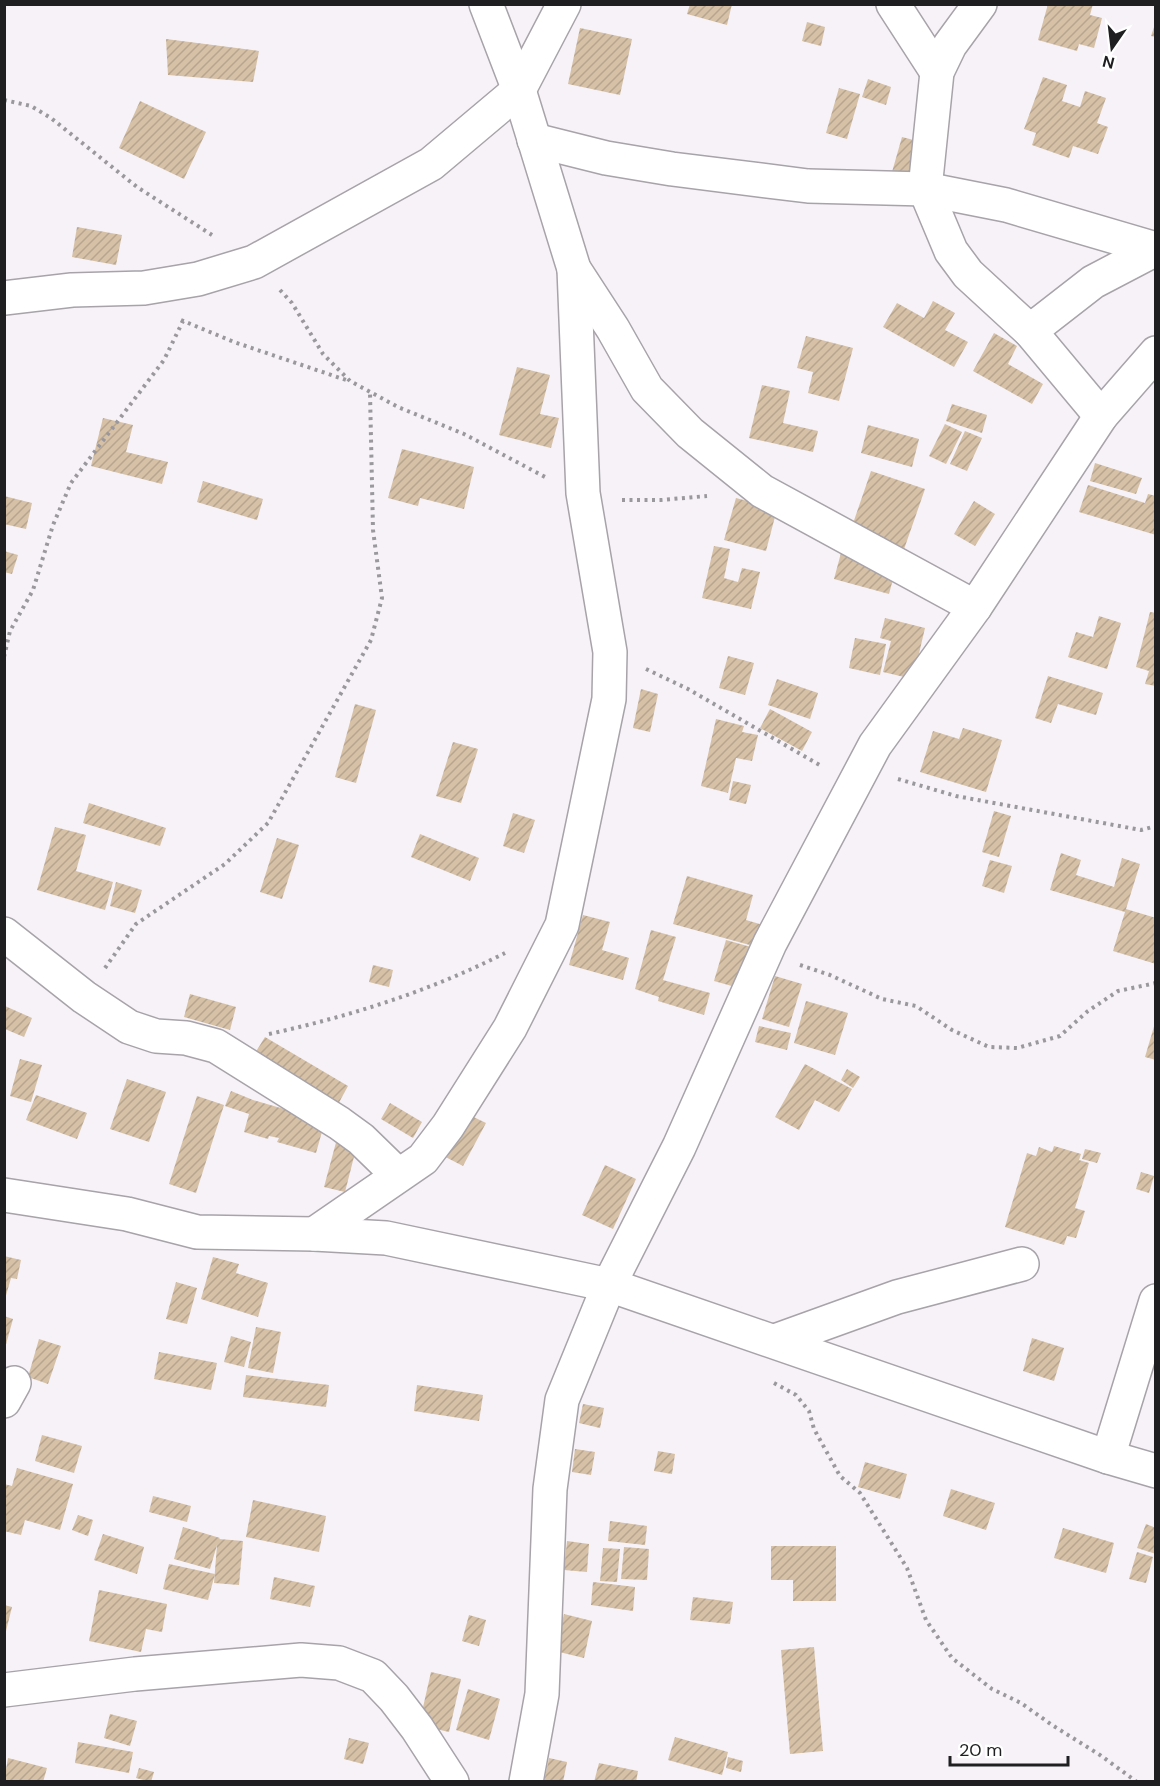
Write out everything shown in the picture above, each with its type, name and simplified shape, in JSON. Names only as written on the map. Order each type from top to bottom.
[{"type":"street","points":[[314,1234],[423,1159],[448,1126],[510,1028],[562,925],[609,699],[610,652],[583,493],[574,269],[519,90],[486,4]]},
{"type":"street","points":[[4,298],[72,290],[144,288],[198,279],[254,262],[431,164],[519,90],[564,4]]},
{"type":"street","points":[[893,4],[937,72]]},
{"type":"street","points":[[981,4],[950,45],[937,72],[925,189],[951,252],[968,274],[1030,331],[1101,416]]},
{"type":"street","points":[[534,140],[606,158],[672,169],[808,186],[925,189],[1006,205],[1155,249],[1094,282],[1030,331]]},
{"type":"street","points":[[574,269],[647,389],[690,433],[762,490],[975,607]]},
{"type":"street","points":[[526,1782],[542,1694],[550,1489],[562,1400],[609,1285],[680,1147],[770,943],[875,745],[975,607],[1101,416],[1155,353]]},
{"type":"street","points":[[4,934],[84,997],[129,1027],[156,1036],[186,1038],[216,1046],[361,1139],[398,1175]]},
{"type":"street","points":[[4,1195],[127,1214],[197,1232],[314,1234],[386,1239],[609,1285],[1108,1458],[1155,1471]]},
{"type":"street","points":[[775,1341],[897,1297],[1022,1264]]},
{"type":"street","points":[[1108,1458],[1155,1301]]},
{"type":"street","points":[[4,1690],[135,1674],[301,1660],[339,1663],[373,1676],[394,1698],[417,1728],[452,1782]]},
{"type":"path","points":[[4,100],[31,106],[51,118],[137,187],[254,262],[292,303],[323,354],[350,381]]},
{"type":"path","points":[[172,316],[234,342],[350,381],[398,407],[464,434],[573,491],[619,500],[661,500],[762,490]]},
{"type":"path","points":[[4,657],[10,631],[33,590],[53,525],[71,483],[164,360],[183,321]]},
{"type":"path","points":[[84,997],[136,924],[225,864],[268,823],[371,640],[382,598],[373,530],[370,392]]},
{"type":"path","points":[[610,652],[859,776],[1004,806],[1142,830],[1155,826]]},
{"type":"path","points":[[770,943],[795,963],[830,975],[882,999],[916,1006],[952,1030],[989,1047],[1017,1048],[1060,1035],[1088,1011],[1118,991],[1155,983]]},
{"type":"path","points":[[216,1046],[329,1021],[399,999],[509,952]]},
{"type":"path","points":[[766,1378],[796,1395],[809,1411],[814,1429],[840,1476],[860,1493],[907,1568],[926,1620],[952,1659],[992,1689],[1021,1702],[1137,1782]]},
{"type":"building","points":[[690,4],[732,4],[727,25],[687,14]]},
{"type":"building","points":[[1048,4],[1093,4],[1090,15],[1102,18],[1094,48],[1079,44],[1077,51],[1038,40]]},
{"type":"building","points":[[1156,21],[1156,37],[1151,36]]},
{"type":"building","points":[[807,22],[825,27],[821,46],[802,41]]},
{"type":"building","points":[[580,28],[632,39],[620,95],[568,84]]},
{"type":"building","points":[[166,39],[259,51],[253,82],[168,75]]},
{"type":"building","points":[[1043,77],[1067,85],[1062,101],[1080,107],[1085,91],[1106,98],[1097,123],[1108,127],[1098,154],[1073,146],[1069,158],[1032,145],[1036,133],[1024,129]]},
{"type":"building","points":[[868,79],[891,87],[886,105],[862,97]]},
{"type":"building","points":[[839,88],[860,94],[847,139],[826,133]]},
{"type":"building","points":[[140,101],[206,132],[184,179],[119,148]]},
{"type":"building","points":[[902,137],[925,143],[916,178],[892,172]]},
{"type":"building","points":[[77,227],[122,235],[116,265],[72,257]]},
{"type":"building","points":[[933,301],[955,313],[945,330],[968,342],[954,367],[883,327],[897,303],[924,318]]},
{"type":"building","points":[[994,333],[1017,346],[1008,364],[1043,384],[1032,404],[973,371]]},
{"type":"building","points":[[806,336],[853,348],[839,401],[808,393],[813,372],[797,368]]},
{"type":"building","points":[[517,367],[550,375],[540,414],[559,418],[551,448],[499,435]]},
{"type":"building","points":[[762,385],[790,391],[783,423],[818,431],[813,452],[749,438]]},
{"type":"building","points":[[952,404],[987,415],[982,433],[946,421]]},
{"type":"building","points":[[103,418],[133,425],[126,452],[168,462],[162,484],[91,466]]},
{"type":"building","points":[[945,424],[962,432],[946,464],[929,456]]},
{"type":"building","points":[[868,425],[919,439],[912,467],[861,453]]},
{"type":"building","points":[[965,431],[982,438],[967,471],[950,464]]},
{"type":"building","points":[[402,449],[474,467],[464,509],[420,498],[418,506],[388,498]]},
{"type":"building","points":[[1095,463],[1142,478],[1136,494],[1090,481]]},
{"type":"building","points":[[871,471],[925,489],[902,555],[848,538]]},
{"type":"building","points":[[203,481],[263,499],[257,520],[197,502]]},
{"type":"building","points":[[1088,485],[1145,503],[1148,494],[1156,496],[1156,535],[1079,512]]},
{"type":"building","points":[[4,496],[32,503],[26,529],[4,524]]},
{"type":"building","points":[[736,498],[777,509],[766,551],[724,540]]},
{"type":"building","points":[[974,501],[995,514],[975,546],[954,534]]},
{"type":"building","points":[[714,546],[730,549],[724,578],[738,582],[742,568],[760,572],[751,609],[702,598]]},
{"type":"building","points":[[4,551],[18,555],[12,574],[4,572]]},
{"type":"building","points":[[841,553],[896,568],[889,594],[834,579]]},
{"type":"building","points":[[1150,612],[1156,613],[1156,686],[1145,684],[1149,671],[1136,667]]},
{"type":"building","points":[[1099,616],[1121,623],[1107,669],[1068,657],[1076,632],[1093,637]]},
{"type":"building","points":[[885,618],[925,628],[913,679],[883,672],[891,641],[880,638]]},
{"type":"building","points":[[855,638],[886,644],[880,675],[849,668]]},
{"type":"building","points":[[728,656],[754,663],[745,695],[719,688]]},
{"type":"building","points":[[1048,676],[1103,693],[1096,715],[1058,704],[1051,723],[1035,718]]},
{"type":"building","points":[[777,679],[818,693],[810,719],[768,705]]},
{"type":"building","points":[[641,689],[658,694],[650,732],[633,728]]},
{"type":"building","points":[[355,704],[376,710],[356,783],[335,777]]},
{"type":"building","points":[[770,709],[812,732],[802,751],[760,728]]},
{"type":"building","points":[[716,719],[744,726],[742,732],[758,735],[752,761],[736,758],[728,793],[701,786]]},
{"type":"building","points":[[963,728],[1002,740],[986,792],[920,772],[933,731],[959,739]]},
{"type":"building","points":[[453,742],[478,749],[461,803],[436,796]]},
{"type":"building","points":[[733,781],[751,785],[746,804],[729,800]]},
{"type":"building","points":[[89,803],[166,828],[160,846],[83,823]]},
{"type":"building","points":[[994,811],[1011,816],[999,857],[982,852]]},
{"type":"building","points":[[513,813],[535,820],[524,853],[503,846]]},
{"type":"building","points":[[55,827],[86,835],[76,871],[113,882],[105,910],[37,890]]},
{"type":"building","points":[[420,834],[479,858],[470,881],[411,857]]},
{"type":"building","points":[[277,838],[299,845],[282,899],[260,892]]},
{"type":"building","points":[[1061,853],[1081,860],[1076,875],[1114,887],[1122,858],[1140,864],[1126,909],[1156,918],[1156,964],[1113,951],[1125,912],[1050,890]]},
{"type":"building","points":[[990,860],[1012,866],[1004,893],[982,886]]},
{"type":"building","points":[[687,876],[753,895],[746,920],[763,925],[757,947],[673,924]]},
{"type":"building","points":[[116,882],[142,890],[135,913],[110,906]]},
{"type":"building","points":[[583,915],[610,922],[602,950],[629,958],[623,980],[569,965]]},
{"type":"building","points":[[651,930],[676,937],[663,980],[710,993],[704,1015],[658,1001],[659,997],[635,989]]},
{"type":"building","points":[[726,940],[758,949],[746,990],[714,981]]},
{"type":"building","points":[[373,965],[393,970],[389,987],[369,982]]},
{"type":"building","points":[[775,976],[802,984],[789,1027],[762,1019]]},
{"type":"building","points":[[190,994],[236,1007],[230,1030],[184,1017]]},
{"type":"building","points":[[806,1001],[848,1013],[835,1055],[794,1043]]},
{"type":"building","points":[[5,1006],[32,1018],[24,1037],[5,1029]]},
{"type":"building","points":[[1156,1023],[1156,1060],[1145,1057]]},
{"type":"building","points":[[759,1026],[791,1033],[787,1050],[755,1042]]},
{"type":"building","points":[[265,1037],[348,1086],[336,1108],[252,1058]]},
{"type":"building","points":[[20,1059],[42,1065],[31,1102],[10,1096]]},
{"type":"building","points":[[805,1064],[852,1089],[839,1112],[815,1100],[799,1130],[775,1117]]},
{"type":"building","points":[[847,1069],[860,1077],[853,1088],[841,1080]]},
{"type":"building","points":[[127,1079],[166,1092],[149,1142],[110,1129]]},
{"type":"building","points":[[231,1091],[253,1100],[325,1121],[316,1153],[277,1142],[279,1138],[269,1136],[268,1139],[244,1132],[249,1114],[225,1106]]},
{"type":"building","points":[[36,1095],[87,1113],[77,1139],[26,1120]]},
{"type":"building","points":[[197,1096],[224,1105],[196,1193],[169,1184]]},
{"type":"building","points":[[390,1103],[422,1122],[413,1138],[381,1119]]},
{"type":"building","points":[[455,1108],[486,1123],[463,1166],[432,1150]]},
{"type":"building","points":[[338,1135],[358,1141],[345,1192],[324,1187]]},
{"type":"building","points":[[1054,1146],[1081,1154],[1079,1160],[1089,1163],[1075,1208],[1085,1211],[1076,1238],[1067,1236],[1064,1245],[1005,1227],[1027,1153],[1036,1156],[1039,1147],[1052,1152]]},
{"type":"building","points":[[1085,1149],[1101,1153],[1097,1163],[1082,1159]]},
{"type":"building","points":[[605,1165],[636,1179],[613,1229],[582,1215]]},
{"type":"building","points":[[1141,1172],[1154,1176],[1149,1193],[1136,1189]]},
{"type":"building","points":[[4,1256],[21,1260],[17,1279],[11,1278],[5,1299]]},
{"type":"building","points":[[213,1257],[239,1264],[236,1273],[268,1283],[258,1317],[201,1299]]},
{"type":"building","points":[[176,1282],[197,1288],[187,1324],[166,1319]]},
{"type":"building","points":[[4,1316],[13,1319],[5,1348],[4,1348]]},
{"type":"building","points":[[256,1327],[281,1332],[273,1373],[248,1368]]},
{"type":"building","points":[[231,1336],[251,1342],[244,1367],[224,1362]]},
{"type":"building","points":[[1032,1338],[1064,1348],[1054,1381],[1023,1371]]},
{"type":"building","points":[[39,1339],[61,1346],[48,1384],[28,1377]]},
{"type":"building","points":[[159,1352],[217,1363],[211,1390],[154,1379]]},
{"type":"building","points":[[246,1375],[329,1385],[326,1407],[243,1397]]},
{"type":"building","points":[[417,1385],[483,1395],[479,1421],[414,1411]]},
{"type":"building","points":[[583,1404],[604,1408],[600,1428],[579,1423]]},
{"type":"building","points":[[42,1435],[82,1446],[74,1473],[35,1461]]},
{"type":"building","points":[[575,1449],[595,1452],[591,1475],[572,1472]]},
{"type":"building","points":[[658,1451],[675,1454],[672,1474],[654,1471]]},
{"type":"building","points":[[865,1462],[907,1474],[900,1499],[858,1487]]},
{"type":"building","points":[[17,1468],[73,1484],[60,1530],[25,1520],[21,1535],[4,1531],[4,1484],[12,1486]]},
{"type":"building","points":[[951,1489],[995,1503],[986,1530],[943,1516]]},
{"type":"building","points":[[153,1496],[191,1506],[187,1522],[149,1512]]},
{"type":"building","points":[[253,1500],[326,1516],[319,1552],[246,1537]]},
{"type":"building","points":[[78,1515],[93,1520],[88,1536],[72,1530]]},
{"type":"building","points":[[610,1521],[647,1526],[645,1545],[608,1541]]},
{"type":"building","points":[[1146,1524],[1156,1528],[1156,1554],[1137,1548]]},
{"type":"building","points":[[183,1527],[219,1539],[243,1541],[239,1585],[214,1583],[217,1545],[210,1569],[174,1559]]},
{"type":"building","points":[[1063,1528],[1114,1543],[1106,1573],[1054,1558]]},
{"type":"building","points":[[103,1534],[144,1547],[137,1574],[94,1560]]},
{"type":"building","points":[[567,1541],[589,1544],[587,1572],[564,1570]]},
{"type":"building","points":[[771,1546],[836,1546],[836,1601],[793,1601],[793,1580],[771,1580]]},
{"type":"building","points":[[624,1547],[649,1549],[647,1580],[621,1579]]},
{"type":"building","points":[[603,1548],[620,1549],[617,1582],[600,1581]]},
{"type":"building","points":[[1137,1552],[1153,1557],[1146,1583],[1129,1579]]},
{"type":"building","points":[[169,1564],[215,1574],[208,1600],[163,1589]]},
{"type":"building","points":[[274,1577],[315,1586],[310,1607],[270,1599]]},
{"type":"building","points":[[593,1582],[635,1587],[633,1611],[591,1605]]},
{"type":"building","points":[[99,1590],[167,1604],[162,1632],[146,1629],[141,1652],[89,1641]]},
{"type":"building","points":[[693,1597],[733,1602],[730,1624],[690,1620]]},
{"type":"building","points":[[4,1605],[12,1607],[5,1635],[4,1635]]},
{"type":"building","points":[[564,1614],[592,1621],[584,1658],[555,1651]]},
{"type":"building","points":[[469,1615],[486,1620],[479,1646],[462,1641]]},
{"type":"building","points":[[814,1647],[823,1751],[790,1754],[781,1650]]},
{"type":"building","points":[[431,1672],[461,1679],[449,1732],[419,1725]]},
{"type":"building","points":[[468,1689],[500,1699],[489,1740],[456,1730]]},
{"type":"building","points":[[110,1714],[137,1721],[130,1746],[104,1738]]},
{"type":"building","points":[[675,1737],[728,1752],[722,1775],[668,1760]]},
{"type":"building","points":[[349,1738],[369,1743],[363,1764],[344,1759]]},
{"type":"building","points":[[78,1742],[133,1752],[129,1773],[75,1763]]},
{"type":"building","points":[[728,1757],[743,1761],[741,1772],[726,1768]]},
{"type":"building","points":[[8,1758],[47,1768],[43,1782],[4,1780]]},
{"type":"building","points":[[549,1758],[567,1762],[563,1782],[544,1782]]},
{"type":"building","points":[[599,1763],[638,1771],[636,1782],[594,1782]]},
{"type":"building","points":[[139,1768],[154,1772],[151,1782],[136,1778]]}]
